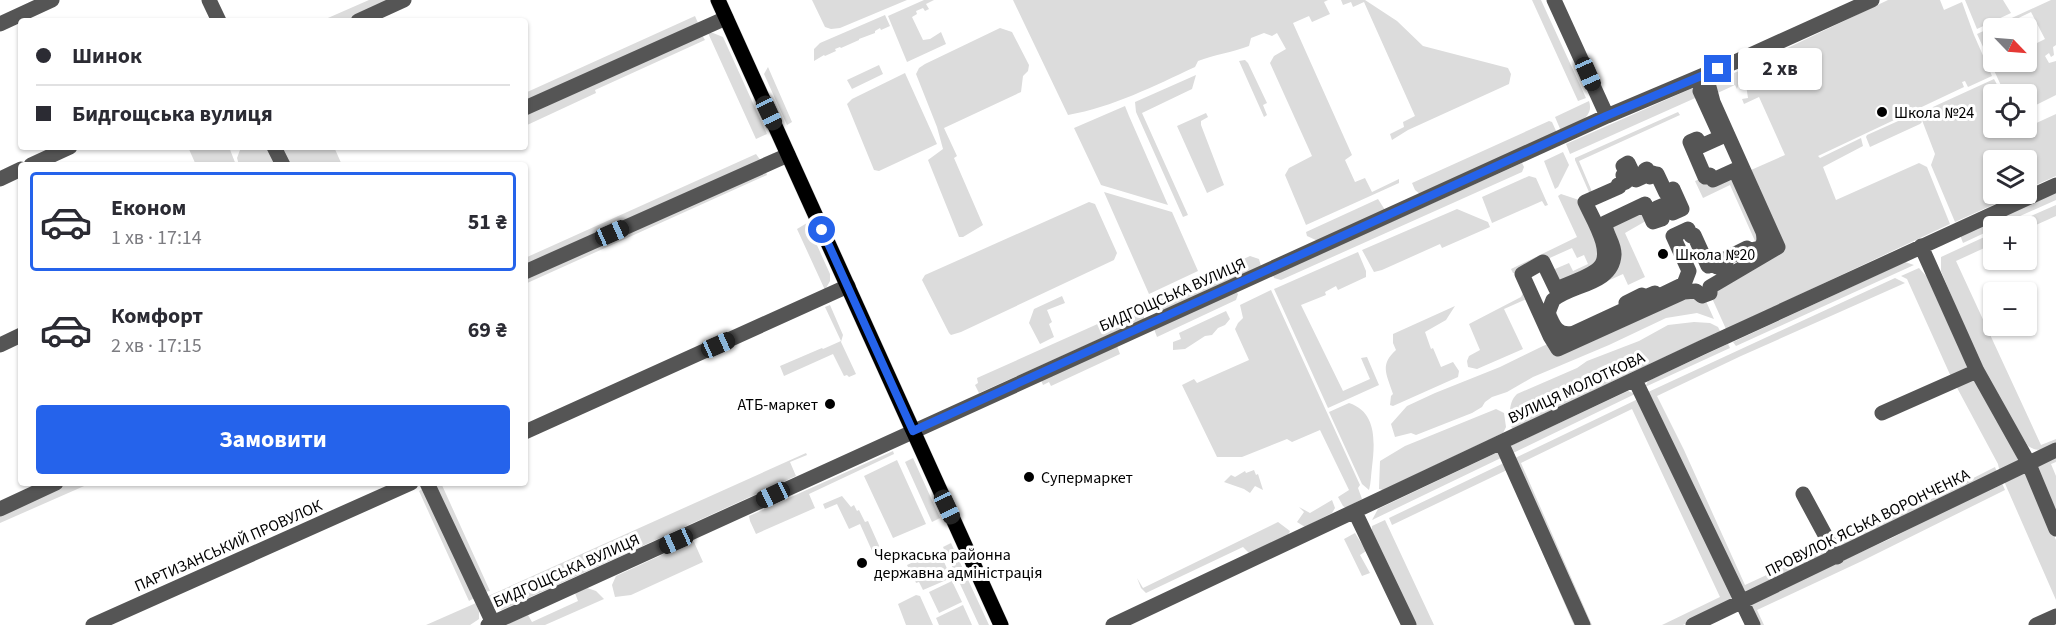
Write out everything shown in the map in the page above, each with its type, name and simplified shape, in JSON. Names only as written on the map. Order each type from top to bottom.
[{"type":"main road","points":[[718,0],[1001,625]]},
{"type":"street","points":[[0,24],[52,0]]},
{"type":"street","points":[[209,0],[218,18]]},
{"type":"street","points":[[365,18],[404,0]]},
{"type":"street","points":[[1554,0],[1606,116]]},
{"type":"street","name":"БИДГОЩСЬКА ВУЛИЦЯ","points":[[490,624],[1606,116],[1737,61],[1872,0]]},
{"type":"street","points":[[528,107],[726,18]]},
{"type":"street","points":[[1709,87],[1713,102],[1778,247],[1710,287],[1710,292],[1702,296],[1696,291],[1684,292],[1558,348],[1550,336],[1522,274],[1544,262],[1556,289],[1599,268],[1605,259],[1605,249],[1585,202],[1626,182],[1623,175],[1627,173],[1623,166],[1628,163],[1636,180],[1647,175],[1645,170],[1647,169],[1648,173],[1651,173],[1650,177],[1653,173],[1657,174],[1666,192],[1673,189],[1683,209],[1673,213],[1668,203],[1657,208],[1662,219],[1653,222],[1645,204],[1605,224],[1614,250],[1612,262],[1605,274],[1553,300],[1549,315],[1560,333],[1574,333],[1628,308],[1626,303],[1642,295],[1643,298],[1655,293],[1657,297],[1684,284],[1689,275],[1688,268],[1673,236],[1688,229],[1691,236],[1694,235],[1708,266],[1715,263],[1717,267],[1726,263],[1725,259],[1732,255],[1748,248],[1749,251],[1755,249],[1756,251],[1762,247],[1763,232],[1735,170],[1713,180],[1710,175],[1705,177],[1690,142],[1697,139],[1701,146],[1721,137],[1702,95],[1700,91],[1709,87]]},
{"type":"street","points":[[38,162],[64,150]]},
{"type":"street","points":[[528,271],[788,155]]},
{"type":"street","points":[[0,179],[18,170]]},
{"type":"street","name":"ВУЛИЦЯ МОЛОТКОВА","points":[[1113,625],[2056,184]]},
{"type":"street","points":[[1921,246],[1977,371],[2028,462],[2056,529]]},
{"type":"street","points":[[528,431],[849,286]]},
{"type":"street","points":[[0,345],[18,336]]},
{"type":"street","points":[[1881,413],[1977,371]]},
{"type":"street","points":[[1635,380],[1753,625]]},
{"type":"street","points":[[1502,442],[1583,625]]},
{"type":"street","name":"ПРОВУЛОК ЯСЬКА ВОРОНЧЕНКА","points":[[1693,625],[2056,450]]},
{"type":"street","points":[[0,509],[50,486]]},
{"type":"street","name":"ПАРТИЗАНСЬКИЙ ПРОВУЛОК","points":[[93,625],[404,486]]},
{"type":"street","points":[[428,486],[490,624]]},
{"type":"street","points":[[1803,494],[1837,556]]},
{"type":"street","points":[[1354,512],[1409,625]]},
{"type":"street","points":[[2036,625],[2056,616]]},
{"type":"shaded area","points":[[369,0],[392,0],[353,18],[328,18]]},
{"type":"shaded area","points":[[812,0],[907,0],[840,28],[831,29],[825,27]]},
{"type":"shaded area","points":[[924,0],[934,0],[926,4],[929,9],[925,11],[923,8],[916,11],[917,14],[912,17],[923,40],[930,39],[941,32],[946,44],[907,62],[888,16]]},
{"type":"shaded area","points":[[1013,0],[1328,0],[1324,2],[1330,14],[1312,22],[1309,16],[1293,23],[1352,155],[1345,160],[1355,182],[1365,178],[1372,192],[1399,179],[1399,183],[1306,225],[1285,175],[1289,168],[1312,156],[1270,63],[1274,56],[1286,49],[1277,33],[1272,36],[1264,33],[1251,38],[1249,46],[1198,61],[1195,67],[1133,95],[1101,107],[1068,115]]},
{"type":"shaded area","points":[[1341,0],[1365,0],[1397,21],[1423,46],[1508,68],[1511,74],[1509,84],[1408,130],[1392,140],[1390,134],[1404,127],[1403,122],[1415,116],[1364,2],[1353,7],[1351,2],[1343,5]]},
{"type":"shaded area","points":[[1532,0],[1541,0],[1586,98],[1578,101]]},
{"type":"shaded area","points":[[1888,0],[1940,0],[1944,10],[1962,2],[1983,56],[1983,72],[1990,72],[1992,76],[1968,87],[1965,81],[1962,82],[1964,87],[1818,156],[1820,158],[1861,138],[1863,146],[1823,167],[1836,200],[1919,163],[1927,167],[1950,224],[1726,329],[1711,296],[1778,247],[1751,170],[1785,155],[1759,97],[1744,104],[1742,99],[1748,98],[1746,85],[1738,86],[1737,89],[1735,85],[1711,96],[1713,81],[1739,71]]},
{"type":"shaded area","points":[[1965,0],[2003,0],[2011,13],[2000,18],[1983,18],[1983,26],[1977,29]]},
{"type":"shaded area","points":[[2051,0],[2056,0],[2056,45],[2053,47],[2054,55],[2051,57],[2049,53],[2045,56],[2049,63],[2056,61],[2056,95],[2037,104],[2037,84],[2000,84],[1995,72],[2037,72],[2037,43],[2045,39],[2037,24],[2037,18],[2034,18],[2031,12],[2019,18],[2012,18]]},
{"type":"shaded area","points":[[885,15],[890,26],[881,30],[880,28],[875,33],[835,49],[836,51],[814,61],[814,49],[820,43]]},
{"type":"shaded area","points":[[695,16],[698,23],[528,104],[528,92]]},
{"type":"shaded area","points":[[1000,28],[1012,32],[1029,65],[1028,71],[1023,76],[1021,92],[944,128],[957,156],[954,158],[983,225],[959,237],[928,160],[943,149],[937,127],[916,74],[925,64]]},
{"type":"shaded area","points":[[1983,31],[1983,47],[1977,34]]},
{"type":"shaded area","points":[[708,33],[723,37],[767,134],[756,139]]},
{"type":"shaded area","points":[[702,35],[705,40],[595,90],[596,93],[528,125],[528,114]]},
{"type":"shaded area","points":[[1245,60],[1267,103],[1263,105],[1267,115],[1264,117],[1239,61]]},
{"type":"shaded area","points":[[879,65],[883,74],[852,89],[847,80]]},
{"type":"shaded area","points":[[768,67],[792,122],[787,125],[764,74]]},
{"type":"shaded area","points":[[905,73],[937,144],[879,171],[874,170],[847,104],[852,99]]},
{"type":"shaded area","points":[[1196,75],[1192,89],[1142,113],[1188,215],[1183,217],[1136,112],[1135,102]]},
{"type":"shaded area","points":[[1994,79],[1997,84],[1983,84]]},
{"type":"shaded area","points":[[1983,84],[1983,138],[2037,138],[2037,123],[2056,114],[2056,176],[2037,185],[2037,150],[1983,150],[1983,204],[1995,204],[1955,222],[1931,165],[1935,154],[1920,115],[1922,112]]},
{"type":"shaded area","points":[[1695,87],[1702,95],[1570,154],[1566,144]]},
{"type":"shaded area","points":[[1589,101],[1590,107],[1586,117],[1561,131],[1555,117]]},
{"type":"shaded area","points":[[1125,106],[1168,205],[1101,185],[1074,128]]},
{"type":"shaded area","points":[[1678,112],[1680,115],[1579,161],[1593,194],[1592,199],[1575,158]]},
{"type":"shaded area","points":[[1206,113],[1208,117],[1201,121],[1201,125],[1224,185],[1207,193],[1177,126]]},
{"type":"shaded area","points":[[1916,113],[1922,122],[1920,124],[1870,147],[1867,135]]},
{"type":"shaded area","points":[[1549,121],[1552,122],[1557,133],[1420,194],[1415,190],[1412,183]]},
{"type":"shaded area","points":[[189,150],[230,150],[235,162],[195,162]]},
{"type":"shaded area","points":[[240,150],[269,150],[274,162],[238,162]]},
{"type":"shaded area","points":[[280,150],[335,150],[341,162],[286,162]]},
{"type":"shaded area","points":[[1563,152],[1569,165],[1555,189],[1544,161]]},
{"type":"shaded area","points":[[756,154],[761,161],[528,266],[528,257]]},
{"type":"shaded area","points":[[1522,163],[1524,167],[1522,172],[1281,280],[1274,278],[1273,275]]},
{"type":"shaded area","points":[[1735,170],[1763,232],[1759,250],[1730,185],[1703,198],[1695,181],[1710,175]]},
{"type":"shaded area","points":[[766,172],[767,175],[528,283],[528,275]]},
{"type":"shaded area","points":[[1529,176],[1536,178],[1548,205],[1545,206],[1542,201],[1492,223],[1482,197]]},
{"type":"shaded area","points":[[2056,191],[2056,200],[2020,216],[2001,216],[2028,204],[2037,204],[2037,200]]},
{"type":"shaded area","points":[[1104,192],[1172,212],[1198,271],[1149,294]]},
{"type":"shaded area","points":[[1561,194],[1585,202],[1605,255],[1564,286],[1548,272],[1569,263],[1573,271],[1588,264],[1584,255],[1577,258],[1572,248],[1543,261],[1522,274],[1513,273],[1511,269],[1577,237],[1558,196]]},
{"type":"shaded area","points":[[1378,199],[1385,210],[1318,241],[1307,236],[1306,232]]},
{"type":"shaded area","points":[[1089,202],[1095,204],[1117,253],[1114,260],[961,332],[951,335],[949,333],[922,280],[925,275]]},
{"type":"shaded area","points":[[1645,204],[1651,218],[1625,233],[1645,277],[1628,285],[1623,274],[1566,300],[1564,297],[1552,303],[1565,332],[1617,309],[1619,313],[1574,333],[1567,334],[1556,329],[1549,313],[1550,306],[1553,300],[1605,274],[1613,260],[1605,223]]},
{"type":"shaded area","points":[[2056,205],[2056,216],[2037,225],[2037,216],[2031,216]]},
{"type":"shaded area","points":[[1457,209],[1488,222],[1490,227],[1442,248],[1440,244],[1374,272],[1362,250]]},
{"type":"shaded area","points":[[807,223],[830,274],[830,281],[825,290],[797,229]]},
{"type":"shaded area","points":[[1983,224],[1983,234],[1963,243],[1960,235]]},
{"type":"shaded area","points":[[1983,238],[1983,249],[1956,261],[1983,319],[1983,336],[1991,336],[2041,445],[2056,439],[2056,444],[2042,450],[2028,446],[1984,374],[1941,271],[1941,257]]},
{"type":"shaded area","points":[[1358,252],[1366,271],[1366,277],[1338,290],[1336,286],[1325,292],[1326,295],[1301,305],[1343,391],[1370,379],[1361,358],[1367,357],[1379,385],[1328,408],[1274,289]]},
{"type":"shaded area","points":[[1250,256],[1259,259],[1261,266],[1159,312],[1153,301]]},
{"type":"shaded area","points":[[1905,262],[1914,265],[1736,346],[1733,342]]},
{"type":"shaded area","points":[[1919,268],[1927,277],[1967,366],[1966,370],[1952,379],[1907,279],[1901,276]]},
{"type":"shaded area","points":[[1895,278],[1905,283],[1657,396],[1745,585],[1827,547],[1829,551],[1745,593],[1646,393]]},
{"type":"shaded area","points":[[1271,290],[1360,485],[1358,488],[1362,499],[1346,508],[1338,497],[1349,490],[1320,430],[1292,442],[1287,439],[1242,457],[1217,457],[1182,385],[1194,379],[1197,383],[1249,360],[1235,329],[1243,318],[1240,305]]},
{"type":"shaded area","points":[[1236,292],[1238,294],[1236,300],[1157,337],[1154,329]]},
{"type":"shaded area","points":[[1684,292],[1705,299],[1714,319],[1697,313],[1666,318],[1492,397],[1472,413],[1416,435],[1411,433],[1395,437],[1391,424],[1407,406],[1500,367],[1543,346]]},
{"type":"shaded area","points":[[1523,293],[1531,297],[1504,309],[1523,349],[1477,369],[1468,367],[1469,356],[1480,350],[1469,324],[1521,297]]},
{"type":"shaded area","points":[[1062,296],[1065,303],[1047,310],[1052,322],[1049,324],[1054,337],[1040,344],[1029,323],[1034,309]]},
{"type":"shaded area","points":[[830,305],[843,335],[841,342],[856,374],[849,377],[844,376],[833,354],[784,376],[780,366],[841,341],[825,307]]},
{"type":"shaded area","points":[[1140,305],[1144,319],[979,393],[975,385],[978,383],[977,378]]},
{"type":"shaded area","points":[[1455,306],[1446,320],[1425,332],[1441,367],[1453,362],[1459,371],[1458,377],[1393,406],[1390,405],[1393,394],[1386,366],[1396,350],[1393,334]]},
{"type":"shaded area","points":[[1226,311],[1230,319],[1212,335],[1205,336],[1185,349],[1173,350],[1173,342],[1181,339],[1179,333]]},
{"type":"shaded area","points":[[1710,323],[1718,327],[1720,331],[1512,429],[1510,410],[1517,394],[1577,368],[1587,361],[1639,341],[1668,325]]},
{"type":"shaded area","points":[[1728,344],[1730,348],[1645,387],[1648,381]]},
{"type":"shaded area","points":[[1117,346],[1120,354],[1051,386],[1049,382],[1043,385],[1041,380]]},
{"type":"shaded area","points":[[1974,379],[2019,456],[2018,461],[2000,473],[1998,464],[1955,384]]},
{"type":"shaded area","points":[[1628,391],[1635,394],[1511,454],[1512,445]]},
{"type":"shaded area","points":[[1638,399],[1732,599],[1727,605],[1683,625],[1662,625],[1720,597],[1632,409],[1521,463],[1592,625],[1587,625],[1513,459]]},
{"type":"shaded area","points":[[1349,403],[1365,413],[1372,429],[1374,448],[1369,490],[1362,484],[1329,412]]},
{"type":"shaded area","points":[[1496,409],[1504,413],[1506,427],[1503,433],[1383,490],[1379,489],[1380,461],[1405,446]]},
{"type":"shaded area","points":[[893,451],[894,454],[809,494],[815,508],[756,534],[749,516]]},
{"type":"shaded area","points":[[1498,452],[1503,457],[1372,520],[1378,509]]},
{"type":"shaded area","points":[[806,453],[807,455],[790,462],[796,476],[502,610],[492,607],[486,597]]},
{"type":"shaded area","points":[[2056,454],[2056,462],[2051,464],[2056,476],[2056,516],[2037,470],[2038,465]]},
{"type":"shaded area","points":[[913,458],[940,518],[932,522],[905,462]]},
{"type":"shaded area","points":[[897,460],[926,524],[893,538],[864,476]]},
{"type":"shaded area","points":[[1506,462],[1580,625],[1574,625],[1572,621],[1507,470],[1392,525],[1389,518]]},
{"type":"shaded area","points":[[1995,467],[1998,475],[1839,550],[1834,543],[1938,496]]},
{"type":"shaded area","points":[[1254,470],[1256,475],[1258,474],[1263,490],[1255,486],[1250,493],[1224,482],[1231,475],[1235,477],[1245,471],[1246,473]]},
{"type":"shaded area","points":[[2023,472],[2027,474],[2056,540],[2056,600],[2003,479]]},
{"type":"shaded area","points":[[2001,481],[2005,490],[1757,610],[1764,625],[1756,625],[1750,606],[1752,602],[1892,538]]},
{"type":"shaded area","points":[[60,486],[84,486],[0,523],[0,513]]},
{"type":"shaded area","points":[[432,486],[442,486],[490,591],[484,592]]},
{"type":"shaded area","points":[[423,489],[474,598],[469,601],[419,491]]},
{"type":"shaded area","points":[[842,496],[851,507],[854,505],[857,511],[859,510],[865,522],[868,521],[881,550],[873,553],[860,524],[849,529],[837,504],[825,509],[823,504]]},
{"type":"shaded area","points":[[1332,500],[1335,508],[1332,513],[1305,527],[1297,522],[1304,512],[1299,507],[1310,513]]},
{"type":"shaded area","points":[[1385,520],[1434,625],[1415,625],[1372,531],[1372,526]]},
{"type":"shaded area","points":[[1278,522],[1290,531],[1288,535],[1249,553],[1243,547],[1146,593],[1141,588],[1137,578],[1143,588]]},
{"type":"shaded area","points":[[1355,533],[1366,551],[1360,555],[1370,573],[1362,576],[1344,539]]},
{"type":"shaded area","points":[[692,541],[703,562],[631,595],[615,597],[612,585],[616,576]]},
{"type":"shaded area","points":[[951,543],[989,625],[979,625],[943,547]]},
{"type":"shaded area","points":[[939,550],[951,578],[923,590],[919,582],[916,583],[907,565]]},
{"type":"shaded area","points":[[952,581],[962,602],[939,613],[929,592]]},
{"type":"shaded area","points":[[587,588],[596,591],[604,599],[545,625],[506,625],[528,615],[532,622],[578,601],[575,593]]},
{"type":"shaded area","points":[[916,595],[920,596],[933,625],[906,625],[898,604]]},
{"type":"shaded area","points":[[476,603],[479,619],[470,625],[426,625]]},
{"type":"shaded area","points":[[963,605],[972,625],[939,625],[936,618]]},
{"type":"place","name":"Школа №24","points":[[1882,112]]},
{"type":"place","name":"Школа №20","points":[[1663,254]]},
{"type":"place","name":"АТБ-маркет","points":[[830,404]]},
{"type":"place","name":"Супермаркет","points":[[1029,477]]},
{"type":"place","name":"Черкаська районна державна адміністрація","points":[[862,563]]},
{"type":"route","points":[[822,230],[913,431],[1606,116],[1718,69]]}]
